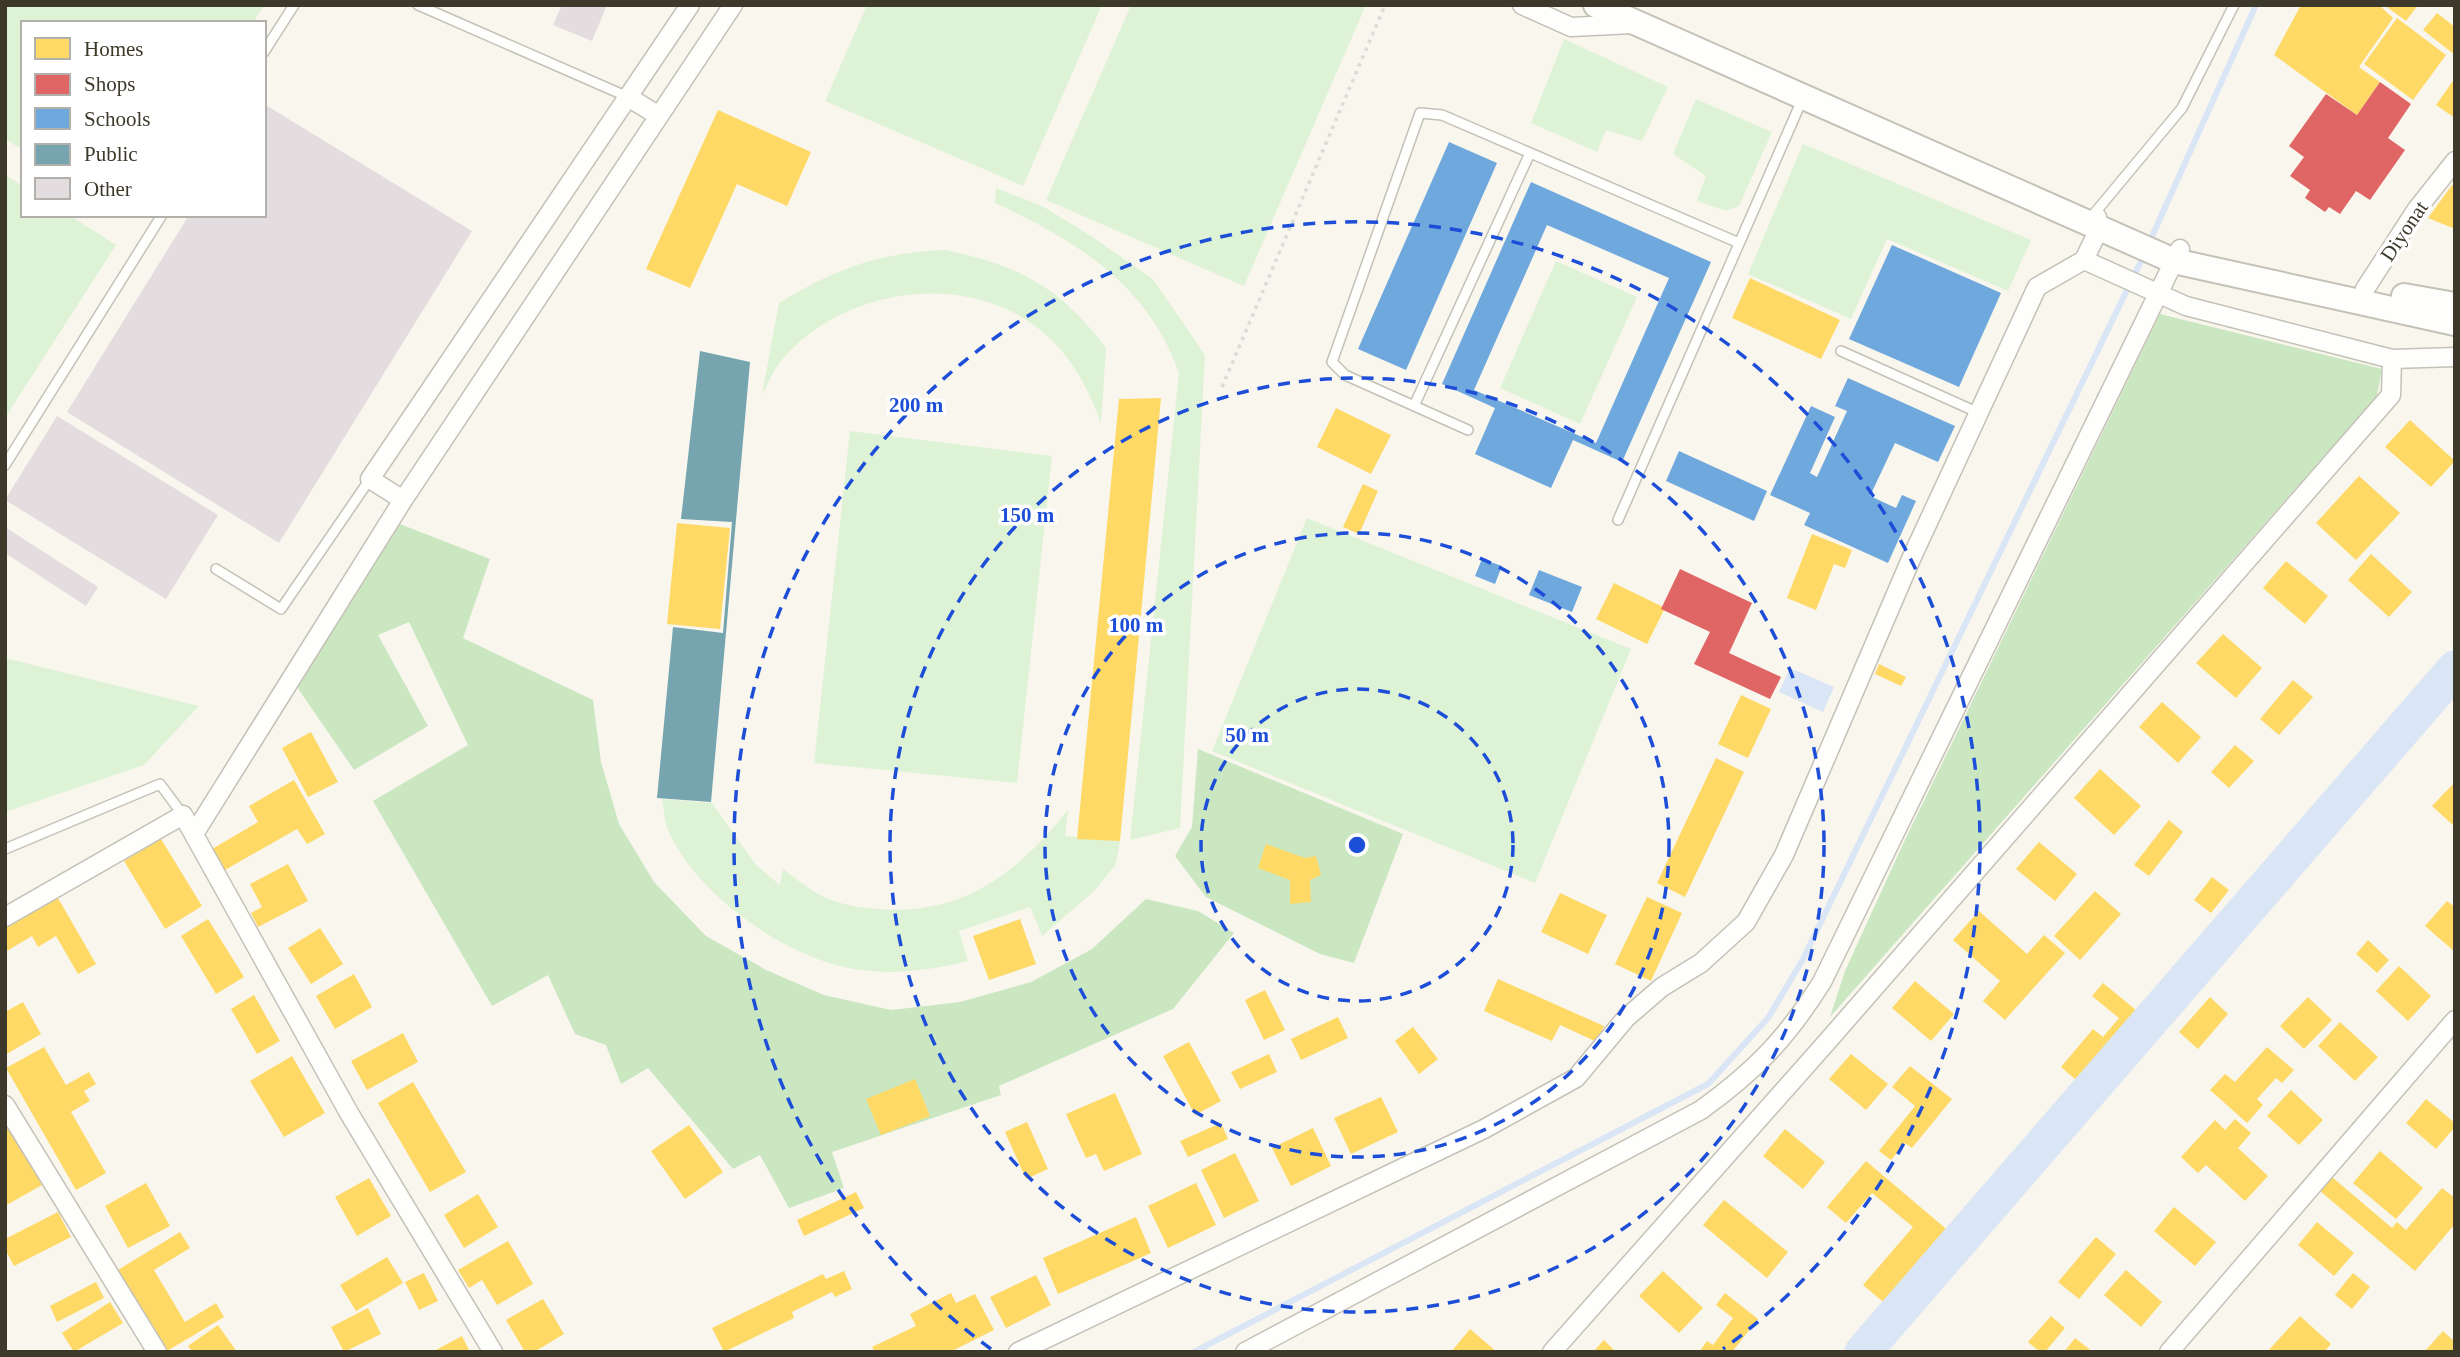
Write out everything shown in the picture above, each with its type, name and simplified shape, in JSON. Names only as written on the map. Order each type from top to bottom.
[{"type":"main road","points":[[1597,5],[1636,15],[2100,223]]},
{"type":"main road","points":[[1636,15],[1803,98],[2170,253],[2363,297],[2455,323]]},
{"type":"main road","points":[[2363,297],[2455,305]]},
{"type":"street","points":[[403,500],[370,479],[690,5]]},
{"type":"street","points":[[194,834],[403,500],[733,5]]},
{"type":"street","points":[[1522,5],[1571,27],[1636,15]]},
{"type":"street","points":[[628,97],[659,116]]},
{"type":"street","name":"Diyonat","points":[[2363,297],[2417,209],[2455,161]]},
{"type":"street","points":[[1018,1352],[1484,1129],[1576,1079],[1626,1018],[1662,987],[1723,945],[1746,922],[1784,855],[1912,559],[2037,287],[2084,260],[2100,223]]},
{"type":"street","points":[[1245,1352],[1701,1110],[1762,1061],[1795,1025],[1822,982],[1870,884],[2157,293],[2170,253]]},
{"type":"street","points":[[2084,260],[2186,306],[2392,359],[2455,357]]},
{"type":"street","points":[[1552,1352],[1826,1044],[2391,395],[2392,359]]},
{"type":"street","points":[[5,917],[183,815],[349,1113],[493,1352]]},
{"type":"street","points":[[2169,1352],[2455,1020]]},
{"type":"street","points":[[5,1105],[157,1352]]},
{"type":"lane","points":[[266,49],[294,5]]},
{"type":"lane","points":[[418,5],[628,97]]},
{"type":"lane","points":[[2100,223],[2182,108],[2234,5]]},
{"type":"lane","points":[[1618,520],[1803,98]]},
{"type":"lane","points":[[1468,430],[1345,375],[1332,362],[1420,113],[1442,115],[1739,243]]},
{"type":"lane","points":[[1414,406],[1530,153]]},
{"type":"lane","points":[[5,465],[161,217]]},
{"type":"lane","points":[[1841,351],[1979,412]]},
{"type":"lane","points":[[216,569],[281,609],[370,479]]},
{"type":"lane","points":[[5,849],[160,784],[183,815]]},
{"type":"path","points":[[1222,387],[1385,5]]},
{"type":"green space","points":[[5,5],[264,5],[254,21],[21,21],[21,149],[5,139]]},
{"type":"green space","points":[[867,5],[1102,5],[1023,186],[825,101]]},
{"type":"green space","points":[[1131,5],[1366,5],[1244,286],[1046,200]]},
{"type":"green space","points":[[1564,39],[1668,87],[1642,141],[1606,130],[1597,152],[1531,123]]},
{"type":"green space","points":[[1696,99],[1772,132],[1739,206],[1726,211],[1697,201],[1706,176],[1673,154]]},
{"type":"green space","points":[[1803,144],[2031,240],[2008,291],[1887,239],[1851,319],[1748,274]]},
{"type":"green space","points":[[5,175],[21,185],[21,217],[72,217],[116,245],[5,418]]},
{"type":"green space","points":[[996,188],[1044,207],[1153,279],[1205,355],[1180,828],[1130,840],[1179,373],[1166,342],[1149,314],[1129,290],[1081,250],[995,203]]},
{"type":"green space","points":[[946,250],[996,263],[1036,282],[1055,294],[1089,327],[1106,348],[1101,423],[1073,366],[1060,349],[1030,322],[995,305],[957,295],[918,294],[879,300],[842,314],[808,335],[780,362],[762,395],[779,303],[819,281],[859,264],[900,254]]},
{"type":"green space","points":[[1556,261],[1637,297],[1580,424],[1500,388]]},
{"type":"green space","points":[[2160,314],[2382,369],[2377,396],[1830,1017],[1845,971],[1903,844]]},
{"type":"green space","points":[[850,431],[1052,456],[1017,783],[814,763]]},
{"type":"green space","points":[[1307,518],[1631,649],[1535,883],[1212,751]]},
{"type":"green space","points":[[387,519],[490,559],[463,638],[593,700],[601,762],[619,824],[654,882],[706,936],[766,970],[824,995],[891,1010],[960,1002],[1031,982],[1092,949],[1146,899],[1198,911],[1234,933],[1173,1009],[999,1086],[1001,1095],[832,1152],[844,1188],[789,1208],[760,1155],[733,1169],[648,1068],[621,1084],[606,1045],[575,1034],[548,975],[492,1006],[373,801],[468,745],[409,622],[378,635],[428,726],[354,770],[288,674]]},
{"type":"green space","points":[[5,658],[199,706],[144,765],[5,812]]},
{"type":"green space","points":[[1198,749],[1403,834],[1354,963],[1320,954],[1206,897],[1175,856],[1192,827]]},
{"type":"green space","points":[[662,799],[712,803],[756,865],[780,885],[783,869],[825,897],[848,905],[872,908],[910,909],[938,905],[987,885],[1029,853],[1068,810],[1065,836],[1120,841],[1116,864],[1094,891],[1042,936],[1030,907],[959,931],[968,961],[921,970],[872,971],[840,966],[815,958],[790,947],[740,915],[697,875],[681,853],[667,826]]},
{"type":"water","points":[[1790,668],[1834,687],[1823,712],[1779,692]]},
{"type":"building: Homes","points":[[2301,5],[2379,5],[2393,18],[2359,67],[2380,82],[2357,115],[2274,55]]},
{"type":"building: Homes","points":[[2384,5],[2418,5],[2406,21]]},
{"type":"building: Homes","points":[[2437,13],[2455,27],[2455,55],[2423,30]]},
{"type":"building: Homes","points":[[2397,18],[2446,55],[2413,100],[2364,64]]},
{"type":"building: Homes","points":[[2455,78],[2455,118],[2436,105]]},
{"type":"building: Homes","points":[[718,110],[811,152],[787,206],[737,184],[690,288],[646,269]]},
{"type":"building: Homes","points":[[2452,185],[2455,187],[2455,229],[2428,218]]},
{"type":"building: Homes","points":[[1750,278],[1840,320],[1821,359],[1732,318]]},
{"type":"building: Homes","points":[[1161,398],[1120,841],[1077,839],[1119,399]]},
{"type":"building: Homes","points":[[1336,408],[1391,435],[1371,474],[1317,447]]},
{"type":"building: Homes","points":[[2410,420],[2455,461],[2431,487],[2385,447]]},
{"type":"building: Homes","points":[[2359,476],[2400,513],[2356,560],[2316,523]]},
{"type":"building: Homes","points":[[1363,484],[1378,491],[1359,534],[1343,527]]},
{"type":"building: Homes","points":[[677,523],[730,528],[720,629],[667,624]]},
{"type":"building: Homes","points":[[1812,534],[1852,550],[1845,568],[1834,564],[1816,610],[1787,598]]},
{"type":"building: Homes","points":[[2371,554],[2412,592],[2389,617],[2348,580]]},
{"type":"building: Homes","points":[[2286,561],[2328,596],[2305,624],[2263,588]]},
{"type":"building: Homes","points":[[1614,583],[1665,608],[1647,644],[1596,619]]},
{"type":"building: Homes","points":[[2223,634],[2262,668],[2236,698],[2196,663]]},
{"type":"building: Homes","points":[[1879,664],[1906,677],[1901,686],[1875,674]]},
{"type":"building: Homes","points":[[2293,680],[2313,697],[2279,735],[2260,719]]},
{"type":"building: Homes","points":[[1741,695],[1771,709],[1748,758],[1718,744]]},
{"type":"building: Homes","points":[[2162,702],[2201,737],[2178,763],[2139,727]]},
{"type":"building: Homes","points":[[311,732],[338,782],[308,797],[282,748]]},
{"type":"building: Homes","points":[[2235,745],[2254,761],[2229,788],[2211,772]]},
{"type":"building: Homes","points":[[1716,758],[1744,772],[1685,897],[1657,883]]},
{"type":"building: Homes","points":[[2100,769],[2141,806],[2114,835],[2074,798]]},
{"type":"building: Homes","points":[[294,780],[325,834],[307,844],[297,829],[225,870],[212,849],[258,822],[249,806]]},
{"type":"building: Homes","points":[[2455,782],[2455,827],[2432,806]]},
{"type":"building: Homes","points":[[2169,820],[2183,832],[2149,876],[2134,865]]},
{"type":"building: Homes","points":[[161,839],[202,906],[165,929],[124,861]]},
{"type":"building: Homes","points":[[2039,842],[2077,874],[2055,901],[2016,869]]},
{"type":"building: Homes","points":[[1266,844],[1305,858],[1316,856],[1321,875],[1310,880],[1311,902],[1290,904],[1290,880],[1258,868]]},
{"type":"building: Homes","points":[[288,864],[308,901],[258,927],[251,913],[262,907],[250,884]]},
{"type":"building: Homes","points":[[2212,877],[2229,890],[2211,913],[2194,900]]},
{"type":"building: Homes","points":[[2095,891],[2121,914],[2080,960],[2054,936]]},
{"type":"building: Homes","points":[[1560,893],[1607,915],[1588,954],[1541,932]]},
{"type":"building: Homes","points":[[1647,897],[1682,913],[1651,981],[1615,964]]},
{"type":"building: Homes","points":[[58,898],[96,964],[78,974],[56,936],[38,947],[32,936],[5,952],[5,928]]},
{"type":"building: Homes","points":[[2447,901],[2455,907],[2455,952],[2425,926]]},
{"type":"building: Homes","points":[[1979,911],[2027,954],[2044,935],[2065,953],[2005,1020],[1983,1001],[2000,981],[1953,940]]},
{"type":"building: Homes","points":[[208,919],[244,977],[216,994],[181,936]]},
{"type":"building: Homes","points":[[1020,919],[1036,964],[989,980],[973,936]]},
{"type":"building: Homes","points":[[320,928],[343,964],[311,984],[288,948]]},
{"type":"building: Homes","points":[[2368,940],[2389,960],[2377,973],[2356,954]]},
{"type":"building: Homes","points":[[2399,966],[2431,996],[2408,1021],[2376,991]]},
{"type":"building: Homes","points":[[354,974],[372,1007],[335,1029],[316,996]]},
{"type":"building: Homes","points":[[1498,979],[1604,1026],[1597,1042],[1560,1025],[1552,1041],[1484,1011]]},
{"type":"building: Homes","points":[[1915,981],[1954,1014],[1931,1041],[1892,1008]]},
{"type":"building: Homes","points":[[2103,983],[2142,1015],[2083,1086],[2061,1067],[2093,1029],[2103,1037],[2119,1018],[2092,996]]},
{"type":"building: Homes","points":[[1265,990],[1285,1030],[1264,1040],[1245,1000]]},
{"type":"building: Homes","points":[[254,995],[280,1041],[257,1054],[231,1009]]},
{"type":"building: Homes","points":[[2210,997],[2228,1014],[2198,1049],[2179,1032]]},
{"type":"building: Homes","points":[[2308,997],[2332,1020],[2304,1049],[2280,1026]]},
{"type":"building: Homes","points":[[23,1002],[41,1034],[5,1055],[5,1012]]},
{"type":"building: Homes","points":[[1338,1017],[1348,1038],[1301,1060],[1291,1039]]},
{"type":"building: Homes","points":[[2340,1022],[2378,1057],[2355,1081],[2318,1046]]},
{"type":"building: Homes","points":[[1413,1027],[1438,1059],[1419,1074],[1395,1041]]},
{"type":"building: Homes","points":[[403,1033],[418,1062],[367,1090],[351,1061]]},
{"type":"building: Homes","points":[[1189,1042],[1221,1101],[1195,1115],[1163,1056]]},
{"type":"building: Homes","points":[[44,1047],[66,1085],[89,1072],[96,1084],[84,1091],[90,1101],[71,1112],[106,1173],[76,1190],[6,1068]]},
{"type":"building: Homes","points":[[2267,1047],[2294,1070],[2282,1083],[2276,1078],[2257,1099],[2263,1105],[2247,1123],[2210,1090],[2225,1074],[2235,1082]]},
{"type":"building: Homes","points":[[1269,1054],[1277,1072],[1240,1089],[1231,1072]]},
{"type":"building: Homes","points":[[1851,1054],[1888,1084],[1866,1110],[1829,1079]]},
{"type":"building: Homes","points":[[292,1056],[325,1113],[284,1137],[250,1081]]},
{"type":"building: Homes","points":[[1910,1066],[1952,1099],[1912,1148],[1905,1143],[1891,1160],[1879,1151],[1915,1106],[1892,1087]]},
{"type":"building: Homes","points":[[915,1079],[930,1116],[881,1135],[866,1099]]},
{"type":"building: Homes","points":[[413,1082],[466,1172],[430,1192],[378,1103]]},
{"type":"building: Homes","points":[[2291,1090],[2323,1120],[2299,1145],[2267,1116]]},
{"type":"building: Homes","points":[[1115,1093],[1142,1154],[1104,1171],[1096,1154],[1086,1158],[1066,1114]]},
{"type":"building: Homes","points":[[1381,1097],[1398,1132],[1351,1154],[1334,1118]]},
{"type":"building: Homes","points":[[2426,1099],[2455,1123],[2455,1127],[2436,1149],[2406,1123]]},
{"type":"building: Homes","points":[[2235,1119],[2251,1133],[2238,1148],[2268,1176],[2245,1201],[2206,1165],[2198,1173],[2181,1157],[2215,1120],[2225,1130]]},
{"type":"building: Homes","points":[[5,1121],[42,1185],[5,1206]]},
{"type":"building: Homes","points":[[1027,1122],[1048,1169],[1026,1179],[1005,1132]]},
{"type":"building: Homes","points":[[1221,1123],[1228,1139],[1188,1157],[1180,1141]]},
{"type":"building: Homes","points":[[689,1125],[723,1172],[685,1199],[651,1151]]},
{"type":"building: Homes","points":[[1313,1128],[1331,1166],[1291,1186],[1272,1148]]},
{"type":"building: Homes","points":[[1785,1129],[1825,1162],[1803,1189],[1763,1156]]},
{"type":"building: Homes","points":[[2380,1151],[2423,1188],[2396,1219],[2353,1183]]},
{"type":"building: Homes","points":[[1235,1153],[1259,1201],[1224,1218],[1201,1170]]},
{"type":"building: Homes","points":[[1866,1161],[1951,1233],[1888,1306],[1863,1285],[1913,1227],[1872,1193],[1846,1223],[1827,1207]]},
{"type":"building: Homes","points":[[2332,1177],[2392,1228],[2397,1222],[2406,1230],[2442,1188],[2455,1198],[2455,1224],[2415,1271],[2320,1191]]},
{"type":"building: Homes","points":[[369,1178],[391,1216],[357,1236],[335,1197]]},
{"type":"building: Homes","points":[[146,1183],[170,1226],[128,1248],[105,1206]]},
{"type":"building: Homes","points":[[1196,1183],[1216,1225],[1168,1248],[1148,1206]]},
{"type":"building: Homes","points":[[856,1192],[864,1208],[804,1236],[797,1220]]},
{"type":"building: Homes","points":[[478,1194],[498,1227],[464,1248],[444,1215]]},
{"type":"building: Homes","points":[[1724,1200],[1788,1252],[1767,1278],[1703,1225]]},
{"type":"building: Homes","points":[[2174,1207],[2216,1242],[2195,1266],[2154,1231]]},
{"type":"building: Homes","points":[[58,1212],[71,1237],[14,1266],[5,1249],[5,1239]]},
{"type":"building: Homes","points":[[1136,1217],[1151,1253],[1058,1294],[1043,1258]]},
{"type":"building: Homes","points":[[2317,1222],[2354,1253],[2334,1276],[2298,1245]]},
{"type":"building: Homes","points":[[180,1232],[190,1248],[154,1270],[185,1322],[216,1303],[224,1317],[167,1351],[118,1270]]},
{"type":"building: Homes","points":[[2096,1237],[2116,1254],[2079,1299],[2058,1282]]},
{"type":"building: Homes","points":[[508,1241],[533,1284],[497,1305],[482,1280],[469,1288],[458,1270]]},
{"type":"building: Homes","points":[[387,1257],[403,1283],[356,1311],[340,1285]]},
{"type":"building: Homes","points":[[2126,1270],[2162,1302],[2141,1327],[2104,1295]]},
{"type":"building: Homes","points":[[844,1271],[852,1289],[835,1297],[832,1292],[792,1312],[794,1318],[724,1352],[712,1328],[823,1274],[826,1279]]},
{"type":"building: Homes","points":[[1663,1271],[1703,1308],[1679,1333],[1639,1296]]},
{"type":"building: Homes","points":[[424,1273],[438,1301],[419,1310],[405,1282]]},
{"type":"building: Homes","points":[[2353,1273],[2370,1287],[2352,1309],[2335,1295]]},
{"type":"building: Homes","points":[[1036,1275],[1051,1305],[1006,1328],[990,1297]]},
{"type":"building: Homes","points":[[96,1282],[104,1298],[57,1322],[50,1306]]},
{"type":"building: Homes","points":[[951,1293],[956,1303],[975,1294],[994,1330],[950,1352],[875,1352],[872,1347],[916,1326],[910,1314]]},
{"type":"building: Homes","points":[[1725,1293],[1758,1319],[1732,1352],[1699,1352],[1707,1341],[1713,1345],[1733,1318],[1716,1305]]},
{"type":"building: Homes","points":[[543,1299],[564,1334],[534,1352],[525,1352],[506,1320]]},
{"type":"building: Homes","points":[[110,1302],[123,1323],[74,1352],[62,1333]]},
{"type":"building: Homes","points":[[368,1308],[381,1334],[344,1352],[331,1327]]},
{"type":"building: Homes","points":[[2051,1316],[2065,1328],[2045,1352],[2040,1352],[2028,1342]]},
{"type":"building: Homes","points":[[2300,1316],[2331,1344],[2324,1352],[2267,1352]]},
{"type":"building: Homes","points":[[218,1325],[237,1352],[193,1352],[188,1346]]},
{"type":"building: Homes","points":[[1470,1329],[1497,1352],[1451,1352]]},
{"type":"building: Homes","points":[[2443,1331],[2455,1342],[2455,1352],[2424,1352]]},
{"type":"building: Homes","points":[[462,1336],[470,1352],[437,1352],[436,1350]]},
{"type":"building: Homes","points":[[2075,1338],[2093,1352],[2064,1352]]},
{"type":"building: Homes","points":[[1604,1340],[1616,1352],[1593,1352]]},
{"type":"building: Shops","points":[[2380,82],[2411,104],[2388,138],[2405,150],[2370,200],[2356,191],[2340,214],[2329,207],[2325,212],[2305,198],[2310,190],[2290,176],[2304,157],[2289,146],[2326,94],[2357,115]]},
{"type":"building: Shops","points":[[1680,569],[1752,603],[1729,653],[1781,677],[1770,699],[1694,664],[1710,632],[1661,609]]},
{"type":"building: Schools","points":[[1449,142],[1497,163],[1406,370],[1358,349]]},
{"type":"building: Schools","points":[[1531,182],[1711,262],[1622,462],[1573,440],[1551,488],[1475,454],[1495,408],[1442,384]],"holes":[[[1547,225],[1669,278],[1596,443],[1474,390]]]},
{"type":"building: Schools","points":[[1892,245],[2001,293],[1959,387],[1849,339]]},
{"type":"building: Schools","points":[[1848,378],[1955,426],[1938,462],[1895,443],[1870,496],[1896,508],[1902,495],[1916,501],[1888,563],[1804,525],[1810,513],[1770,495],[1811,406],[1835,417],[1810,473],[1817,477],[1847,411],[1835,406]]},
{"type":"building: Schools","points":[[1679,451],[1767,491],[1754,521],[1666,481]]},
{"type":"building: Schools","points":[[1482,559],[1502,566],[1495,584],[1475,576]]},
{"type":"building: Schools","points":[[1539,570],[1582,587],[1572,612],[1529,595]]},
{"type":"building: Public","points":[[700,351],[750,362],[711,802],[657,798],[673,627],[723,633],[732,522],[681,519]]},
{"type":"building: Other","points":[[562,5],[607,5],[592,41],[553,25]]},
{"type":"building: Other","points":[[266,105],[472,231],[279,543],[67,412],[188,217],[266,217]]},
{"type":"building: Other","points":[[57,416],[218,515],[166,599],[5,500]]},
{"type":"building: Other","points":[[5,527],[98,587],[86,606],[5,553]]},
{"type":"waterway","points":[[2149,243],[2256,5]]},
{"type":"waterway","points":[[1194,1352],[1708,1084],[1768,1018],[1802,961],[2145,253]]},
{"type":"waterway","points":[[1863,1352],[2455,669]]}]
